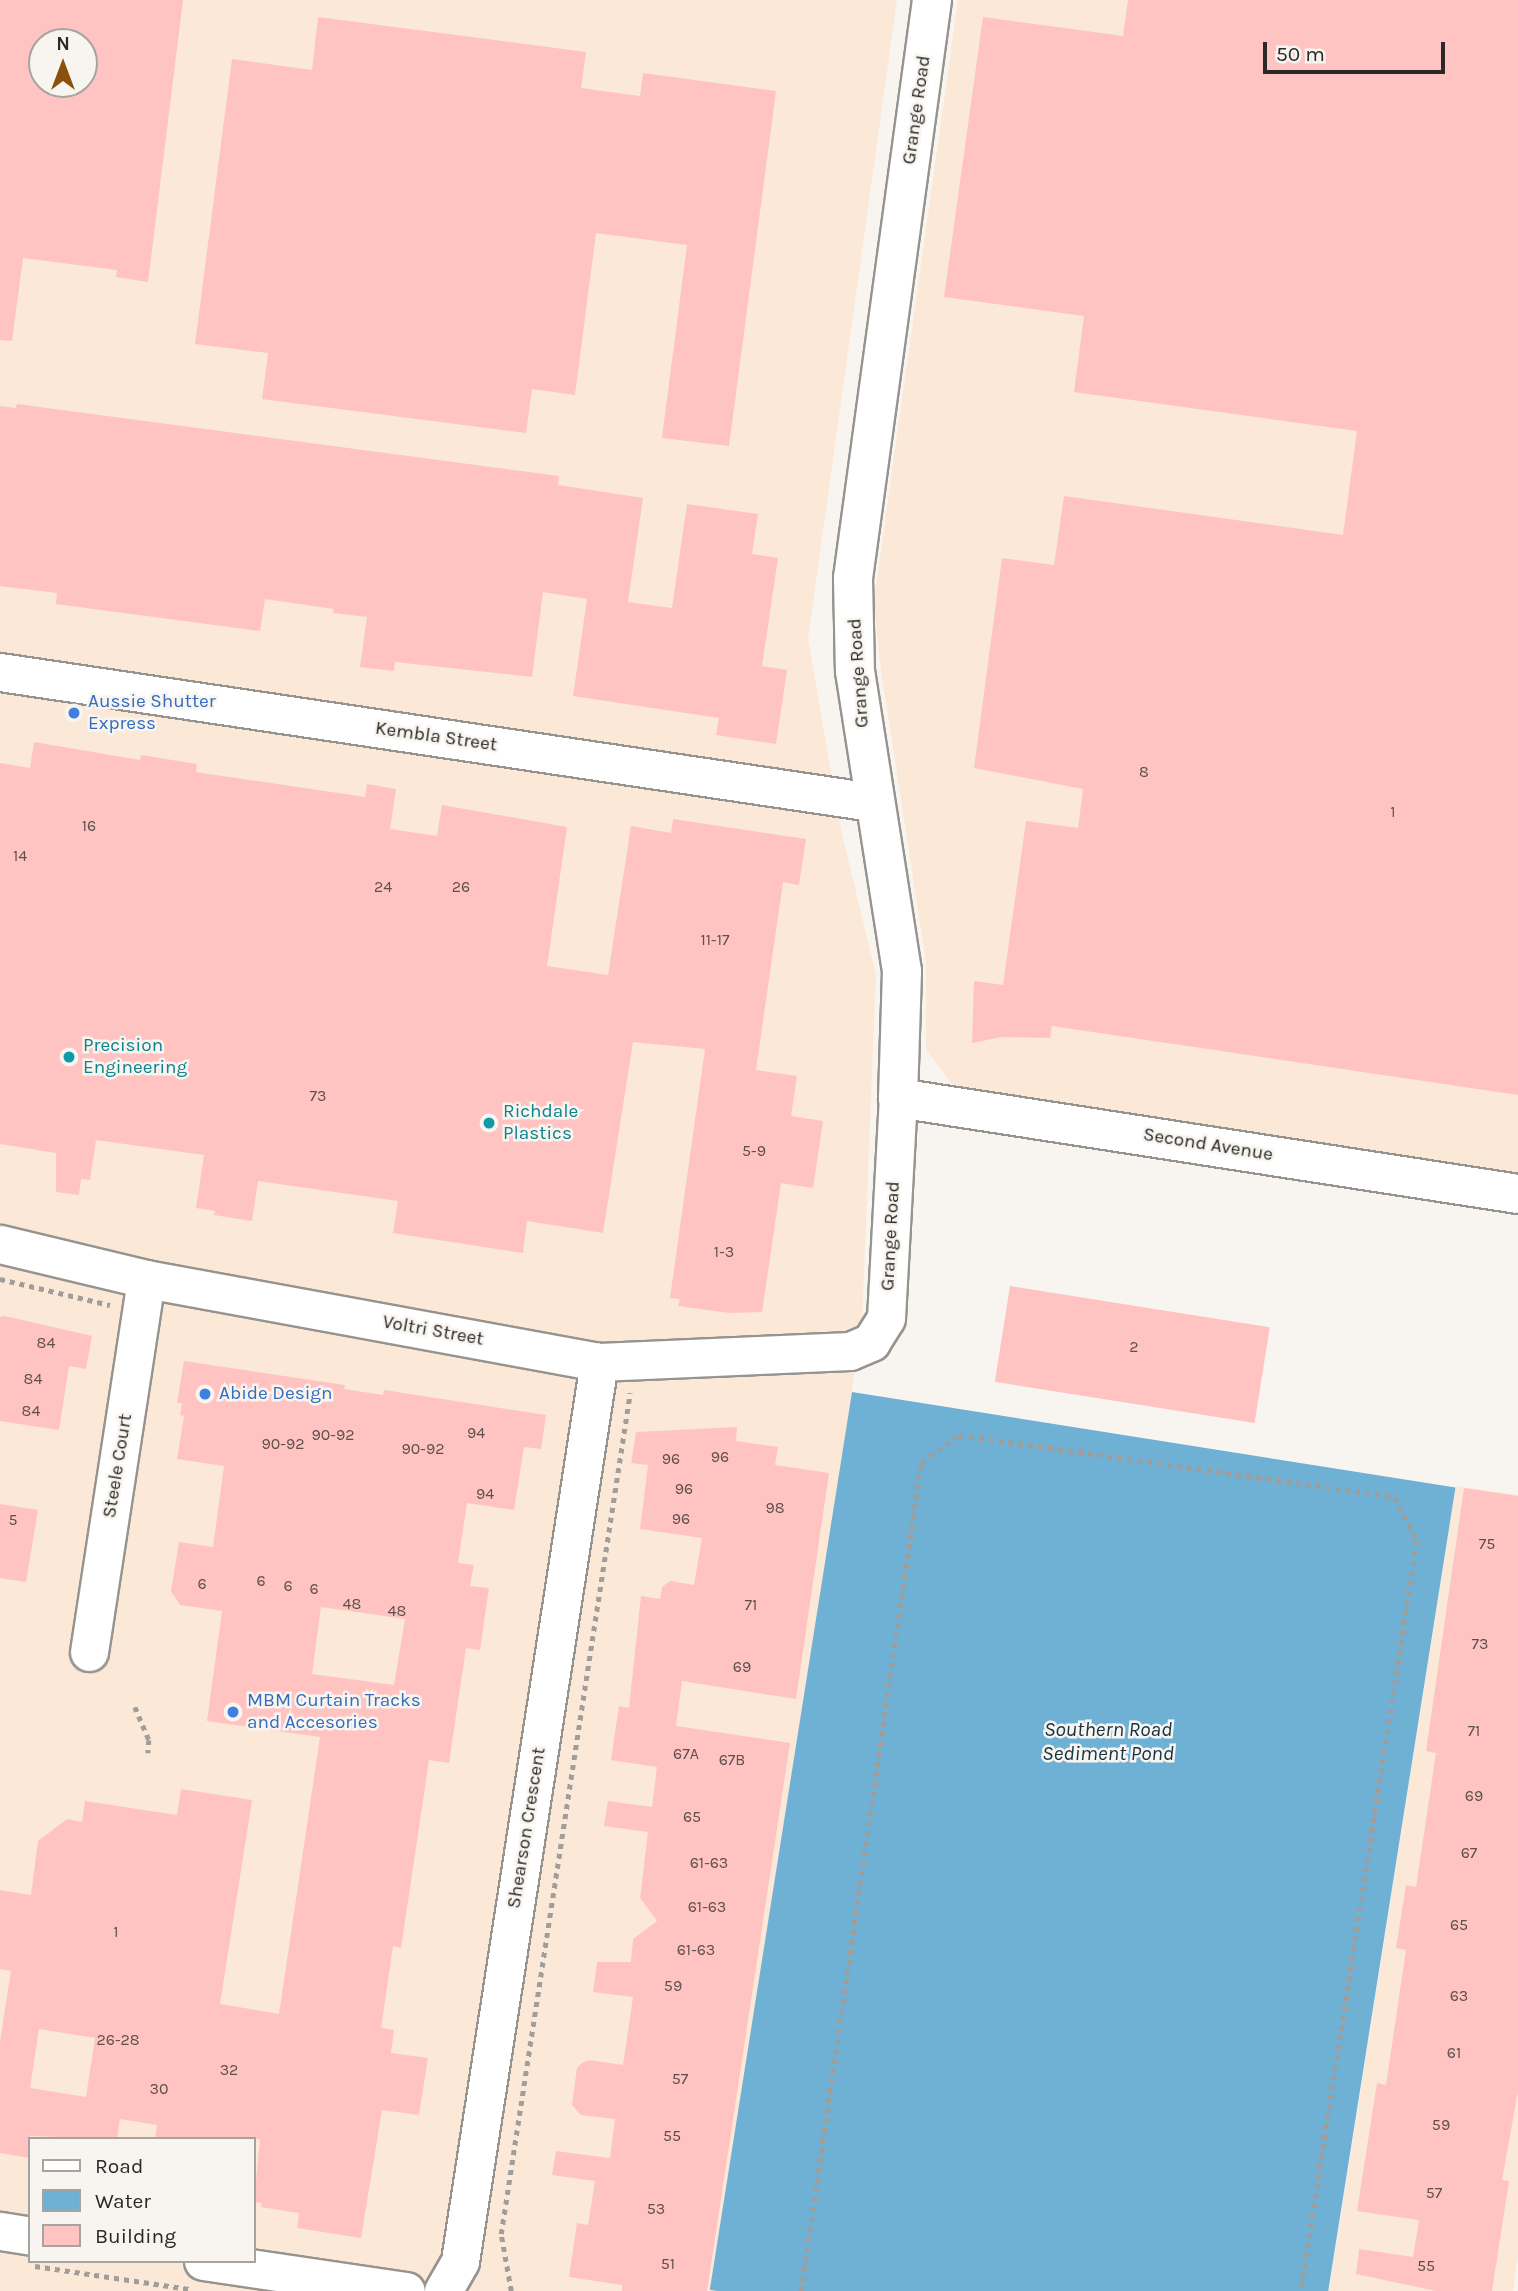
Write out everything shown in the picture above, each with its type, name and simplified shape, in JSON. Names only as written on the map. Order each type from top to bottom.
[{"type":"main road","name":"Grange Road","points":[[898,1098],[902,971],[872,802],[855,671],[853,578],[932,0]]},
{"type":"main road","name":"Second Avenue","points":[[898,1098],[1518,1194]]},
{"type":"street","name":"Kembla Street","points":[[0,672],[872,802]]},
{"type":"street","name":"Grange Road","points":[[871,1342],[886,1318],[898,1098]]},
{"type":"street","name":"Voltri Street","points":[[0,1244],[146,1279],[599,1362],[850,1351],[871,1342]]},
{"type":"street","name":"Steele Court","points":[[89,1653],[146,1279]]},
{"type":"street","name":"Shearson Crescent","points":[[443,2291],[460,2261],[599,1362]]},
{"type":"street","points":[[0,2231],[28,2250]]},
{"type":"street","points":[[217,2263],[406,2291]]},
{"type":"path","points":[[0,1279],[110,1306]]},
{"type":"path","points":[[511,2291],[501,2234],[630,1393]]},
{"type":"path","points":[[801,2291],[921,1462],[959,1435],[1395,1497],[1417,1541],[1301,2291]]},
{"type":"path","points":[[135,1707],[149,1740],[148,1753]]},
{"type":"path","points":[[83,2263],[202,2291]]},
{"type":"shaded area","points":[[0,0],[897,0],[808,639],[841,830],[876,975],[862,1323],[720,2291],[0,2291]]},
{"type":"shaded area","points":[[958,0],[1518,0],[1518,1173],[971,1091],[952,1084],[926,1050],[926,963],[880,664],[874,600]]},
{"type":"shaded area","points":[[1456,1486],[1518,1495],[1518,2256],[1513,2291],[1329,2291]]},
{"type":"water","name":"Southern Road Sediment Pond","points":[[852,1392],[1455,1488],[1328,2291],[710,2290]]},
{"type":"building","points":[[0,0],[183,0],[148,282],[116,277],[117,270],[23,258],[12,341],[0,340]]},
{"type":"building","points":[[1128,0],[1518,0],[1518,1095],[1052,1026],[1050,1038],[1002,1037],[972,1043],[974,981],[1003,985],[1026,821],[1078,828],[1083,789],[974,768],[1002,558],[1054,565],[1064,496],[1343,535],[1357,431],[1074,392],[1084,316],[944,297],[983,17],[1123,36]]},
{"type":"building","points":[[318,17],[586,52],[581,88],[640,96],[643,73],[776,91],[729,446],[662,438],[687,245],[596,233],[575,395],[532,389],[526,433],[262,399],[268,353],[195,344],[232,59],[312,70]]},
{"type":"building","points":[[17,404],[559,476],[558,485],[643,498],[628,602],[672,608],[687,504],[758,514],[752,554],[778,558],[762,666],[787,670],[776,744],[716,735],[719,718],[573,696],[587,599],[543,592],[532,677],[395,662],[394,671],[360,667],[367,617],[333,613],[334,609],[265,599],[260,631],[56,604],[57,593],[0,586],[0,406],[16,408]]},
{"type":"building","points":[[34,742],[140,760],[141,755],[197,764],[196,772],[365,797],[367,784],[396,789],[390,829],[437,836],[442,805],[567,827],[547,966],[608,975],[631,826],[671,833],[673,819],[806,839],[799,885],[783,882],[756,1070],[797,1076],[791,1116],[823,1121],[813,1188],[781,1183],[762,1312],[730,1313],[678,1306],[680,1299],[670,1298],[705,1049],[633,1042],[603,1233],[527,1221],[523,1253],[393,1233],[398,1201],[258,1181],[252,1221],[214,1215],[215,1211],[196,1208],[204,1155],[96,1140],[90,1180],[81,1179],[79,1195],[56,1192],[56,1153],[0,1144],[0,763],[30,768]]},
{"type":"building","points":[[1010,1286],[1270,1327],[1255,1423],[995,1382]]},
{"type":"building","points":[[0,1317],[92,1336],[86,1369],[69,1366],[59,1430],[0,1421]]},
{"type":"building","points":[[184,1361],[345,1385],[344,1389],[383,1395],[384,1390],[546,1415],[541,1449],[524,1447],[514,1510],[467,1503],[458,1563],[474,1565],[470,1586],[489,1588],[480,1650],[466,1648],[449,1763],[429,1760],[401,1948],[393,1946],[381,2028],[394,2030],[391,2053],[428,2058],[419,2115],[382,2110],[361,2238],[297,2228],[299,2213],[261,2207],[262,2203],[256,2202],[260,2139],[256,2137],[155,2137],[157,2125],[120,2119],[117,2137],[30,2136],[28,2158],[0,2153],[0,2041],[11,1971],[0,1969],[0,1890],[31,1895],[38,1841],[67,1819],[82,1822],[85,1801],[177,1815],[181,1789],[252,1800],[220,2004],[279,2014],[320,1737],[207,1721],[222,1611],[180,1605],[171,1591],[179,1542],[213,1547],[224,1466],[177,1459],[184,1416],[180,1415],[182,1403],[177,1403]],"holes":[[[321,1607],[405,1619],[394,1685],[312,1674]],[[39,2029],[95,2038],[86,2097],[30,2088]]]},
{"type":"building","points":[[737,1427],[736,1441],[778,1447],[775,1465],[829,1473],[796,1699],[682,1681],[676,1726],[790,1743],[707,2291],[622,2291],[622,2285],[569,2277],[577,2223],[588,2225],[595,2181],[552,2175],[556,2151],[610,2158],[615,2119],[581,2115],[572,2105],[577,2068],[582,2063],[589,2060],[623,2065],[633,1997],[593,1992],[597,1962],[631,1962],[633,1939],[657,1921],[640,1898],[648,1832],[604,1826],[608,1801],[652,1807],[657,1767],[611,1760],[619,1706],[629,1708],[641,1596],[660,1599],[662,1587],[670,1581],[694,1585],[702,1538],[640,1529],[648,1465],[631,1463],[636,1432]]},
{"type":"building","points":[[1464,1488],[1518,1496],[1518,2091],[1502,2180],[1509,2181],[1492,2291],[1436,2291],[1356,2274],[1359,2249],[1413,2257],[1419,2220],[1357,2211],[1377,2083],[1386,2085],[1406,1950],[1396,1948],[1406,1885],[1416,1887],[1436,1753],[1426,1751]]},
{"type":"building","points":[[0,1504],[38,1510],[26,1582],[0,1578]]},
{"type":"place","name":"Aussie Shutter Express","points":[[74,713]]},
{"type":"place","name":"Precision Engineering","points":[[69,1057]]},
{"type":"place","name":"Richdale Plastics","points":[[489,1123]]},
{"type":"place","name":"Abide Design","points":[[205,1394]]},
{"type":"place","name":"MBM Curtain Tracks and Accesories","points":[[233,1712]]}]
